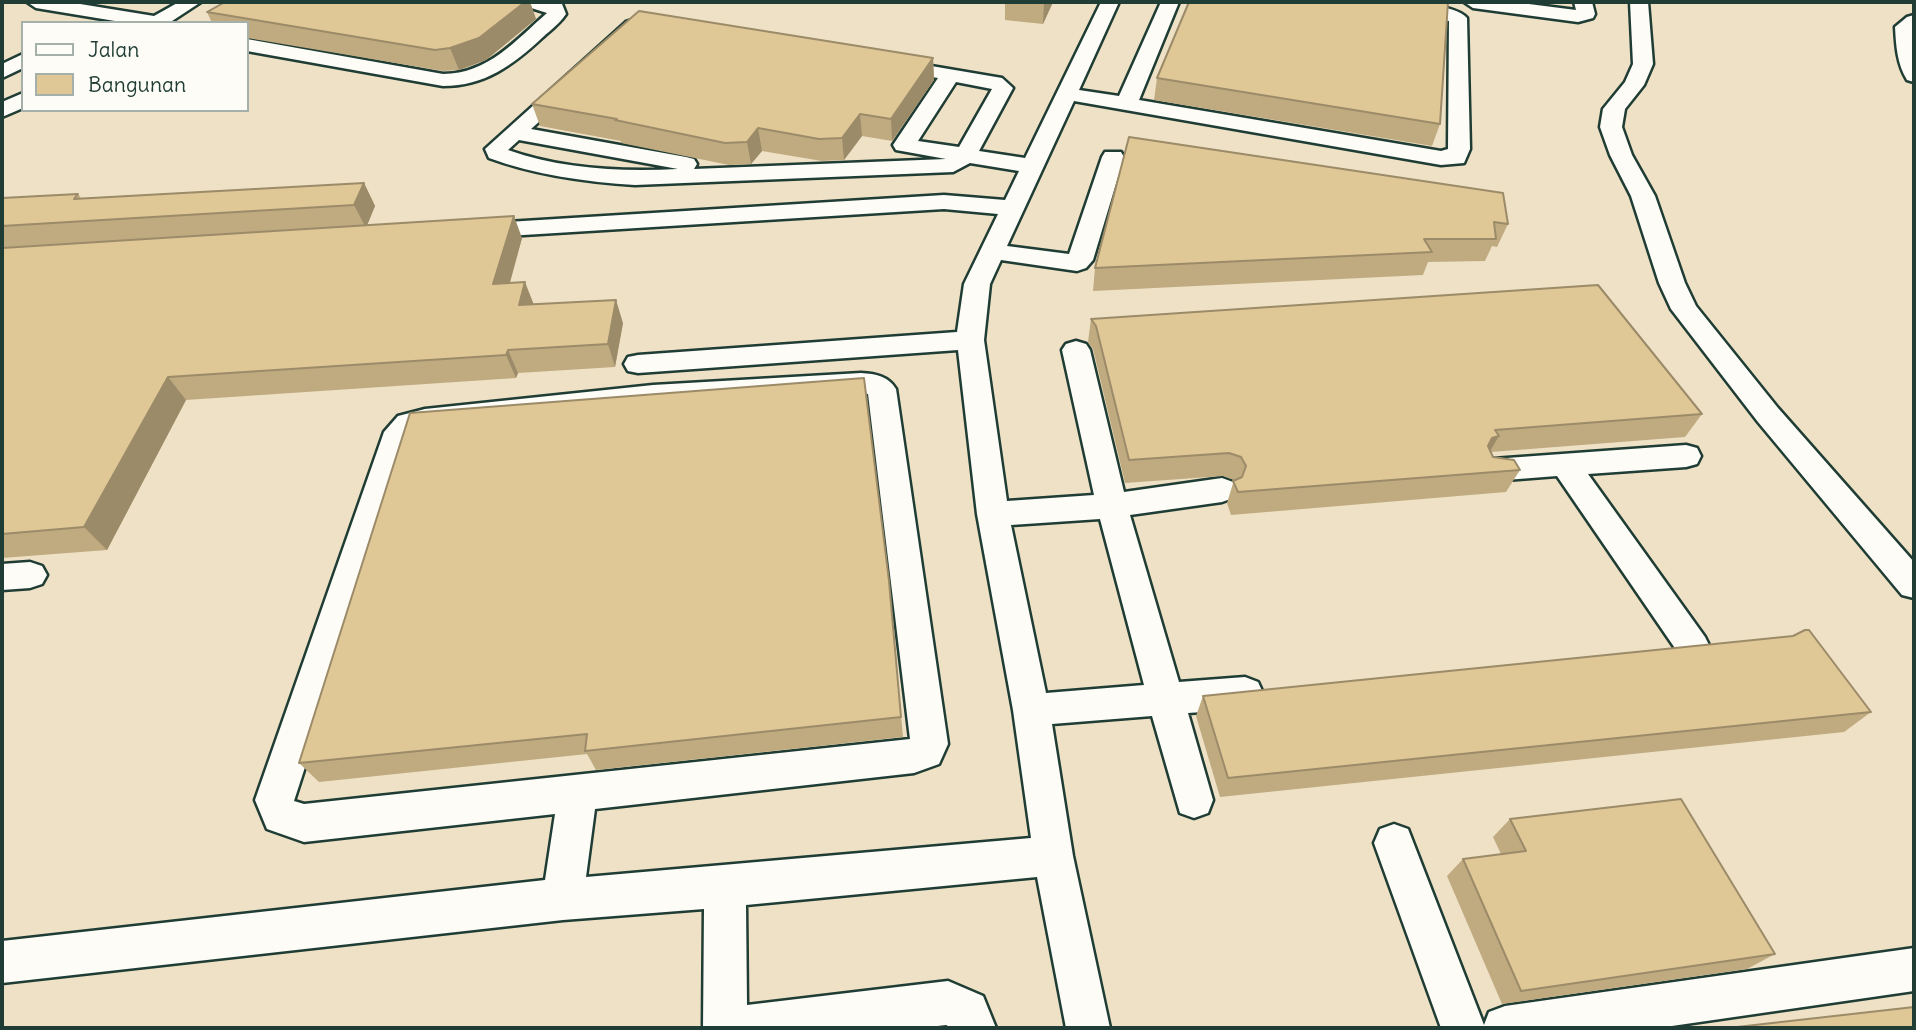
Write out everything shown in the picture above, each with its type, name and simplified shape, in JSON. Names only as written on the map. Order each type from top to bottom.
[{"type":"street","points":[[36,2],[97,18],[141,21]]},
{"type":"street","points":[[97,18],[127,2]]},
{"type":"street","points":[[158,21],[192,2]]},
{"type":"street","points":[[248,45],[443,80],[468,80],[494,68],[557,14],[555,8],[532,2]]},
{"type":"street","points":[[1088,1028],[1052,856],[1031,710],[993,514],[970,340],[977,284],[1110,2]]},
{"type":"street","points":[[1126,103],[1171,2]]},
{"type":"street","points":[[1068,94],[1456,158],[1458,18],[1449,14],[1358,2]]},
{"type":"street","points":[[1473,2],[1578,16],[1586,15],[1583,2]]},
{"type":"street","points":[[1639,2],[1643,64],[1634,85],[1614,109],[1612,127],[1621,155],[1643,195],[1672,283],[1684,309],[1793,445],[1914,585]]},
{"type":"street","points":[[1914,21],[1905,27],[1905,39],[1914,76]]},
{"type":"street","points":[[642,23],[950,75],[999,83],[1003,88],[965,156],[953,165],[737,173],[515,133],[633,26],[642,23]]},
{"type":"street","points":[[2,72],[21,61]]},
{"type":"street","points":[[950,75],[904,145],[1032,166]]},
{"type":"street","points":[[2,111],[21,100]]},
{"type":"street","points":[[993,251],[1077,263],[1113,157]]},
{"type":"street","points":[[457,232],[944,202],[1011,208]]},
{"type":"street","points":[[638,364],[970,340]]},
{"type":"street","points":[[1076,350],[1112,506],[1194,800]]},
{"type":"street","points":[[861,383],[874,384],[883,389],[929,744],[926,752],[914,756],[578,792],[304,822],[281,816],[274,800],[399,432],[408,424],[425,419],[653,395],[861,383]]},
{"type":"street","points":[[1493,470],[1686,456]]},
{"type":"street","points":[[1565,465],[1693,647]]},
{"type":"street","points":[[993,514],[1112,506],[1222,490]]},
{"type":"street","points":[[1652,651],[1731,643]]},
{"type":"street","points":[[1031,710],[1276,690]]},
{"type":"street","points":[[564,899],[578,792]]},
{"type":"street","points":[[1394,843],[1463,1028]]},
{"type":"street","points":[[2,962],[564,899],[725,887],[1052,856]]},
{"type":"street","points":[[725,887],[725,1028]]},
{"type":"street","points":[[1505,1028],[1914,970]]},
{"type":"street","points":[[739,1028],[948,1003],[967,1012],[974,1028]]},
{"type":"shaded area","points":[[2,2],[1914,2],[1914,1028],[2,1028]]},
{"type":"building","points":[[225,2],[525,2],[479,38],[435,50],[207,12]]},
{"type":"building","points":[[1189,2],[1448,2],[1440,124],[1157,78]]},
{"type":"building","points":[[639,11],[933,58],[891,119],[860,114],[842,138],[819,139],[758,128],[747,142],[725,143],[615,120],[617,119],[532,104]]},
{"type":"building","points":[[1129,137],[1503,193],[1508,224],[1494,222],[1496,239],[1424,239],[1432,252],[1095,268]]},
{"type":"building","points":[[364,183],[354,205],[2,226],[2,198],[78,194],[74,199]]},
{"type":"building","points":[[514,216],[493,284],[525,282],[519,305],[616,300],[608,344],[508,350],[506,355],[168,377],[84,527],[2,534],[2,248]]},
{"type":"building","points":[[1598,285],[1702,414],[1495,430],[1499,436],[1492,438],[1488,446],[1493,457],[1514,460],[1520,470],[1238,492],[1233,481],[1242,477],[1246,466],[1241,457],[1229,453],[1129,460],[1096,326],[1091,319]]},
{"type":"building","points":[[864,378],[889,581],[901,717],[585,751],[587,734],[299,763],[410,413]]},
{"type":"building","points":[[1809,630],[1871,712],[1228,778],[1203,696],[1793,636]]},
{"type":"building","points":[[1681,799],[1775,954],[1521,991],[1463,859],[1526,851],[1510,819]]},
{"type":"building","points":[[1914,1007],[1914,1028],[1728,1028]]}]
